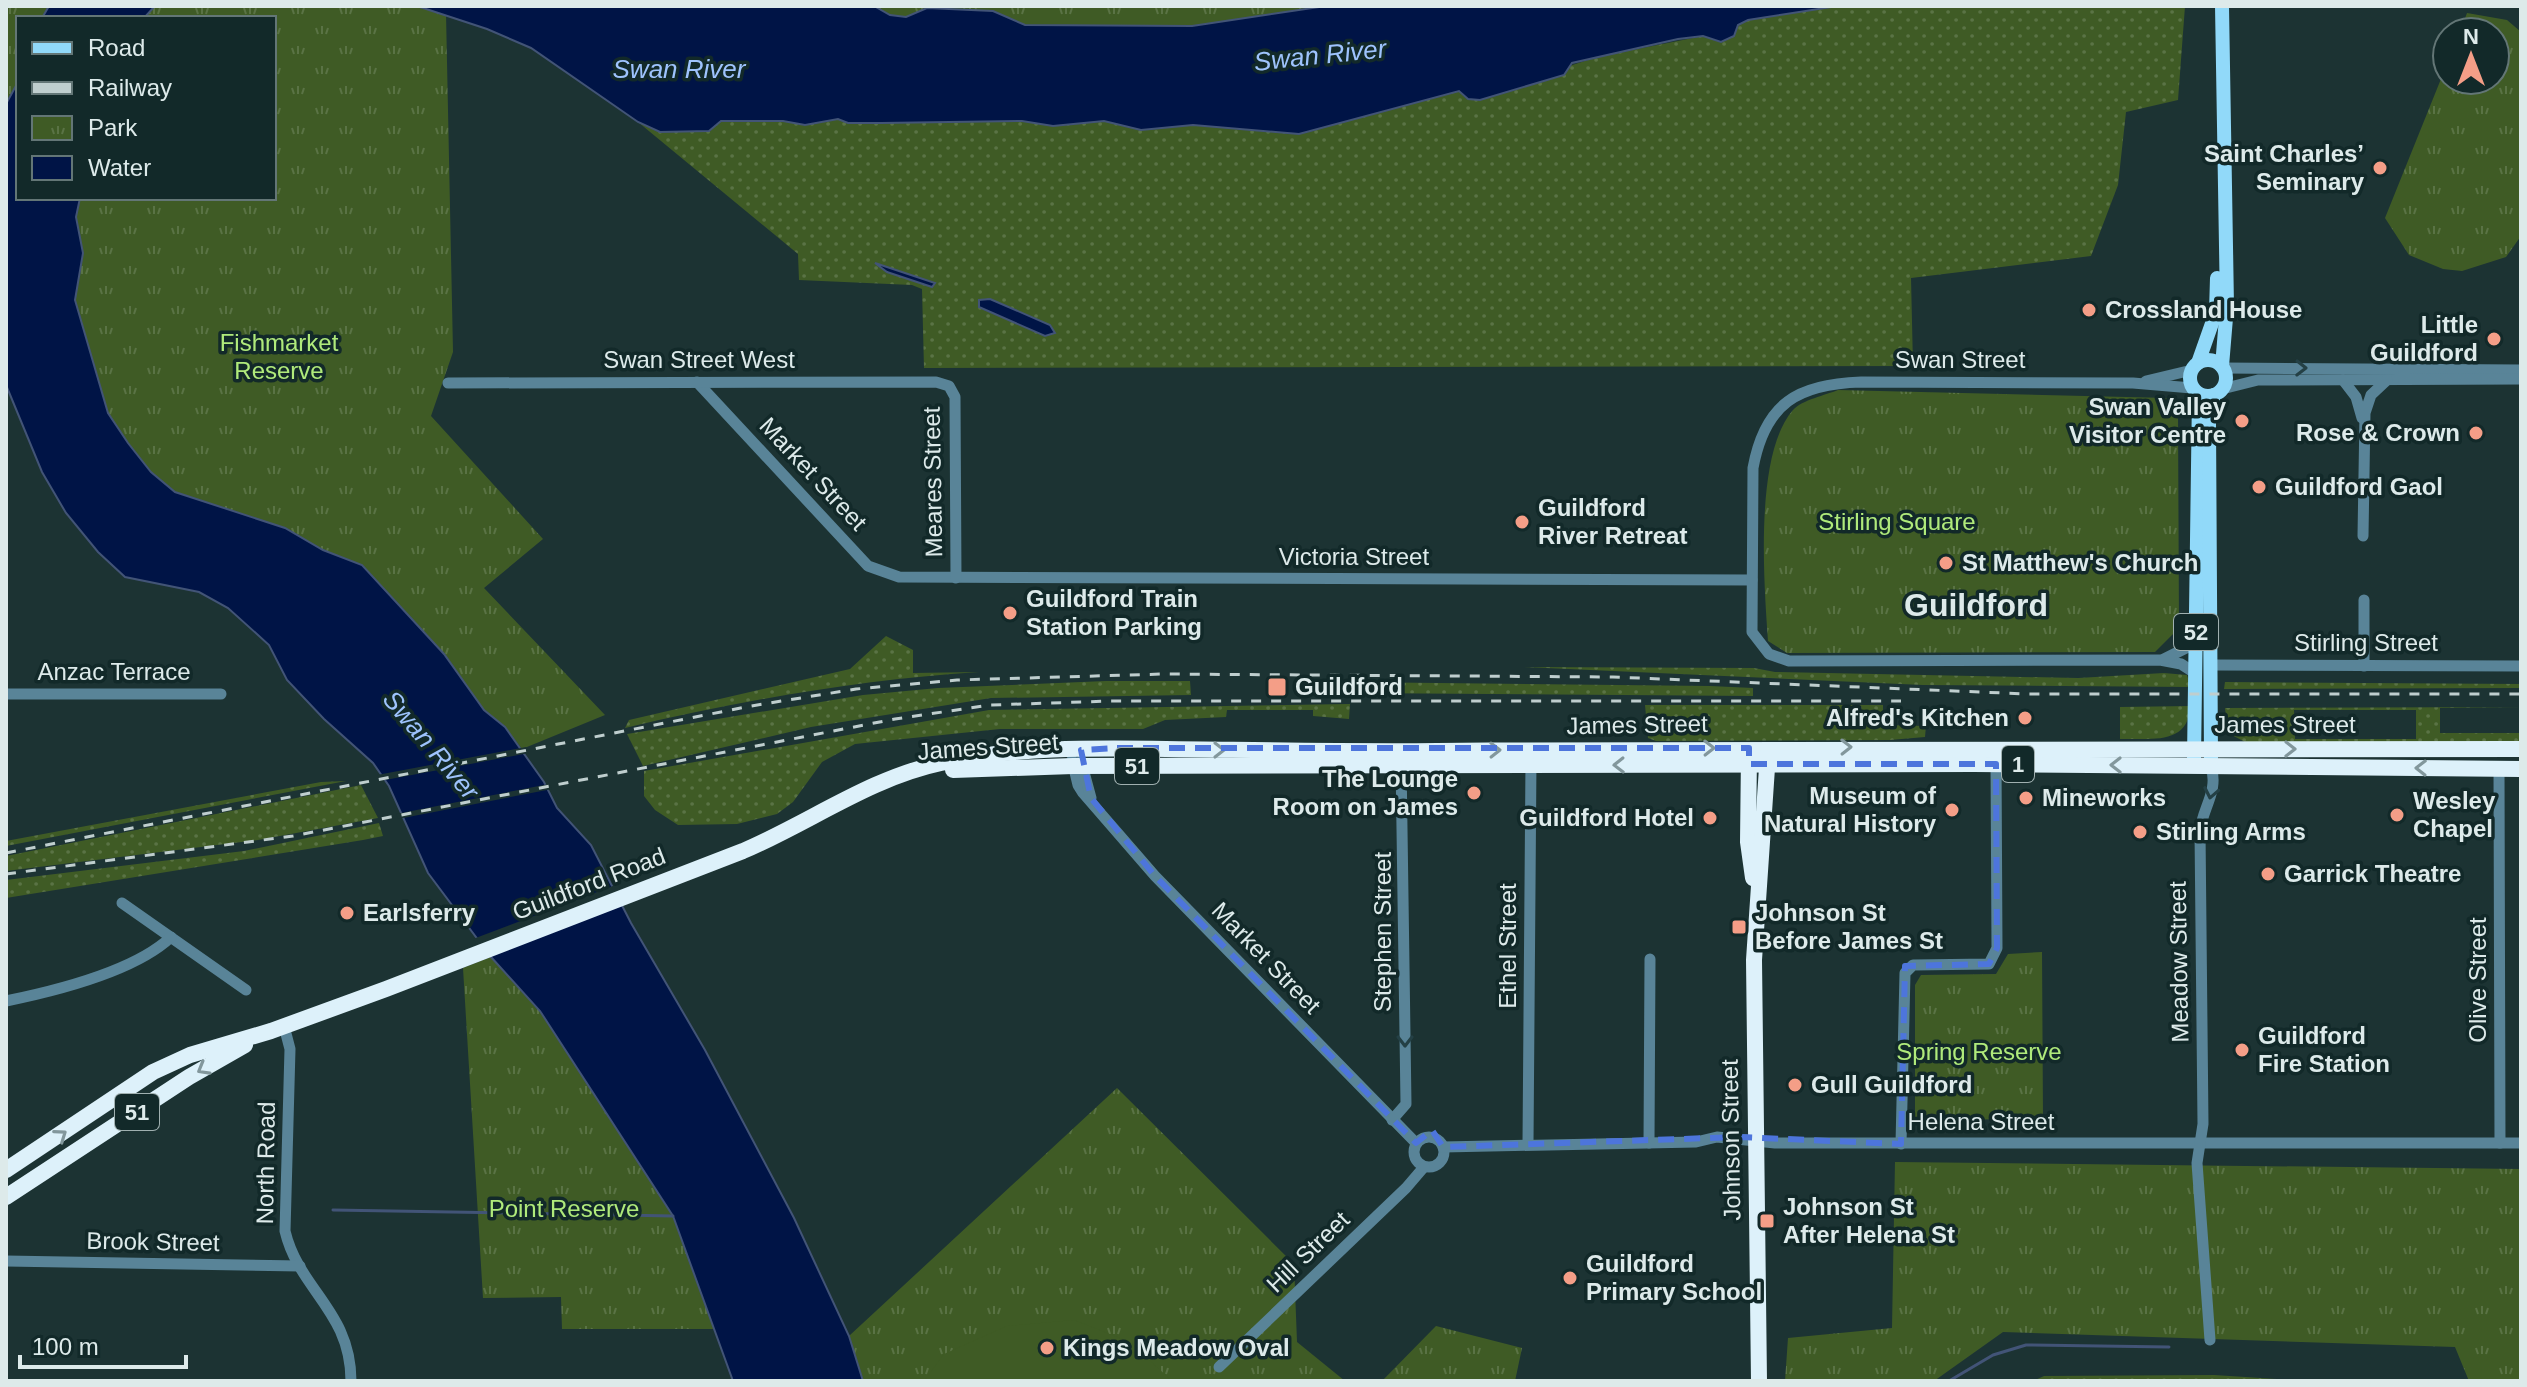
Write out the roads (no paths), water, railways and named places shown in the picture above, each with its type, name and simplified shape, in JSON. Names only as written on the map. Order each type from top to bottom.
[{"type":"highway","name":"James Street","points":[[1768,756],[1996,746],[2521,749]]},
{"type":"highway","name":"James Street","points":[[873,786],[943,771],[1141,749],[1383,751],[1532,758]]},
{"type":"highway","points":[[1141,749],[1152,761],[1213,766]]},
{"type":"highway","name":"Johnson Street","points":[[1749,756],[1748,842],[1755,898],[1759,1381]]},
{"type":"highway","name":"James Street","points":[[1077,758],[1213,766],[1403,766],[1532,758],[1768,756],[1996,764],[2521,769]]},
{"type":"highway","name":"Johnson Street","points":[[1755,898],[1764,843],[1768,756]]},
{"type":"highway","name":"Guildford Road","points":[[6,1170],[153,1072],[190,1055],[278,1028],[386,989],[743,851],[786,833],[873,786]]},
{"type":"highway","name":"Guildford Road","points":[[6,1197],[189,1077],[278,1028]]},
{"type":"main road","name":"52","points":[[2196,391],[2195,366],[2217,301],[2218,120],[2214,6]]},
{"type":"main road","name":"52","points":[[2218,392],[2226,380],[2222,367],[2227,306],[2222,6]]},
{"type":"main road","points":[[2195,366],[2212,361],[2222,367]]},
{"type":"main road","points":[[2196,391],[2218,392]]},
{"type":"main road","name":"Meadow Street","points":[[2196,391],[2195,673],[2203,766]]},
{"type":"main road","name":"Meadow Street","points":[[2203,748],[2212,665],[2209,423],[2218,392]]},
{"type":"street","name":"Swan Street","points":[[2133,383],[2195,366]]},
{"type":"street","points":[[2222,367],[2521,370]]},
{"type":"street","points":[[2218,392],[2258,380],[2521,379]]},
{"type":"street","points":[[2343,380],[2360,407],[2363,426],[2363,536]]},
{"type":"street","points":[[2363,426],[2371,395],[2387,380]]},
{"type":"street","name":"Market Street","points":[[697,382],[868,566],[899,577],[956,578]]},
{"type":"street","name":"Swan Street West","points":[[448,383],[936,382],[949,386]]},
{"type":"street","name":"Swan Street","points":[[1752,580],[1757,448],[1769,421],[1790,399],[1813,387],[1841,382],[2133,383],[2196,391]]},
{"type":"street","name":"Meares Street","points":[[949,386],[955,397],[956,578]]},
{"type":"street","name":"Victoria Street","points":[[956,578],[1752,580]]},
{"type":"street","points":[[1752,580],[1752,632],[1755,637],[1769,654],[1803,662],[2160,660],[2181,664],[2195,673]]},
{"type":"street","points":[[2364,600],[2364,666]]},
{"type":"street","points":[[2160,660],[2183,652],[2196,643]]},
{"type":"street","name":"Stirling Street","points":[[2212,665],[2521,666]]},
{"type":"street","name":"Anzac Terrace","points":[[6,694],[221,694]]},
{"type":"street","points":[[1901,1144],[1905,973],[1913,965],[1989,964],[1997,948],[1996,746]]},
{"type":"street","points":[[1383,751],[1399,757],[1403,766]]},
{"type":"street","name":"Market Street","points":[[1077,758],[1091,798],[1155,876],[1416,1143]]},
{"type":"street","name":"Ethel Street","points":[[1528,1143],[1532,758]]},
{"type":"street","name":"Stephen Street","points":[[1392,1120],[1406,1104],[1403,766]]},
{"type":"street","name":"Meadow Street","points":[[2203,766],[2211,798],[2201,817],[2203,1124],[2197,1163],[2210,1340]]},
{"type":"street","name":"Olive Street","points":[[2499,769],[2500,1143]]},
{"type":"street","points":[[122,903],[246,990]]},
{"type":"street","points":[[6,1001],[104,973],[157,950],[171,937]]},
{"type":"street","points":[[1649,1143],[1650,959]]},
{"type":"street","name":"North Road","points":[[278,1028],[290,1049],[285,1231],[300,1266],[343,1331],[351,1381]]},
{"type":"street","name":"Helena Street","points":[[1443,1147],[1696,1142],[1740,1137],[1755,1142],[1901,1144],[2521,1143]]},
{"type":"street","points":[[1434,1138],[1443,1147],[1440,1163],[1424,1167],[1413,1154],[1416,1143],[1434,1138]]},
{"type":"street","name":"Hill Street","points":[[1219,1367],[1406,1188],[1424,1167]]},
{"type":"street","name":"Brook Street","points":[[6,1261],[300,1266]]},
{"type":"water","points":[[49,6],[155,6],[146,16],[43,16]]},
{"type":"water","name":"Swan River","points":[[417,6],[874,6],[890,15],[906,17],[927,8],[993,11],[1025,25],[1192,26],[1326,6],[1838,6],[1748,20],[1738,25],[1734,36],[1721,42],[1703,36],[1678,39],[1572,63],[1564,75],[1480,100],[1468,99],[1459,91],[1299,134],[1193,125],[1141,130],[1104,121],[1053,126],[1022,121],[848,123],[838,119],[805,125],[783,121],[721,121],[709,131],[660,132],[638,122],[531,48],[487,29]]},
{"type":"water","name":"Swan River","points":[[16,86],[16,200],[80,200],[76,217],[83,253],[75,300],[108,413],[128,443],[151,472],[175,492],[285,528],[323,550],[362,565],[444,654],[484,710],[505,727],[544,782],[557,808],[591,845],[631,923],[705,1050],[794,1218],[849,1336],[863,1381],[733,1381],[673,1216],[540,1011],[491,957],[428,873],[389,786],[373,763],[287,680],[269,645],[228,608],[199,592],[125,577],[98,552],[66,513],[42,472],[6,385],[6,104]]},
{"type":"water","points":[[875,263],[935,283],[932,287],[887,272]]},
{"type":"water","points":[[990,299],[1050,325],[1055,333],[1045,336],[979,307],[979,300]]},
{"type":"waterway","points":[[333,1210],[673,1216]]},
{"type":"waterway","points":[[1949,1381],[1993,1355],[2026,1345],[2169,1347]]},
{"type":"railway","points":[[6,853],[751,706],[856,689],[957,680],[1163,674],[1613,677],[2028,694],[2521,694]]},
{"type":"railway","points":[[6,874],[293,836],[895,719],[990,705],[1110,701],[1901,701]]},
{"type":"place","name":"Saint Charles’ Seminary","points":[[2380,168]]},
{"type":"place","name":"Crossland House","points":[[2089,310]]},
{"type":"place","name":"Little Guildford","points":[[2494,339]]},
{"type":"place","name":"Swan Valley Visitor Centre","points":[[2242,421]]},
{"type":"place","name":"Rose & Crown","points":[[2476,433]]},
{"type":"place","name":"Guildford Gaol","points":[[2259,487]]},
{"type":"place","name":"Guildford River Retreat","points":[[1522,522]]},
{"type":"place","name":"St Matthew's Church","points":[[1946,563]]},
{"type":"place","name":"Guildford Train Station Parking","points":[[1010,613]]},
{"type":"place","name":"Guildford","points":[[1277,687]]},
{"type":"place","name":"Alfred's Kitchen","points":[[2025,718]]},
{"type":"place","name":"The Lounge Room on James","points":[[1474,793]]},
{"type":"place","name":"Mineworks","points":[[2026,798]]},
{"type":"place","name":"Museum of Natural History","points":[[1952,810]]},
{"type":"place","name":"Wesley Chapel","points":[[2397,815]]},
{"type":"place","name":"Guildford Hotel","points":[[1710,818]]},
{"type":"place","name":"Stirling Arms","points":[[2140,832]]},
{"type":"place","name":"Garrick Theatre","points":[[2268,874]]},
{"type":"place","name":"Earlsferry","points":[[347,913]]},
{"type":"place","name":"Johnson St Before James St","points":[[1739,927]]},
{"type":"place","name":"Guildford Fire Station","points":[[2242,1050]]},
{"type":"place","name":"Gull Guildford","points":[[1795,1085]]},
{"type":"place","name":"Johnson St After Helena St","points":[[1767,1221]]},
{"type":"place","name":"Guildford Primary School","points":[[1570,1278]]},
{"type":"place","name":"Kings Meadow Oval","points":[[1047,1348]]},
{"type":"district","name":"Guildford","points":[[1976,605]]},
{"type":"park label","name":"Fishmarket Reserve","points":[[279,357]]},
{"type":"park label","name":"Stirling Square","points":[[1897,522]]},
{"type":"park label","name":"Spring Reserve","points":[[1979,1052]]},
{"type":"park label","name":"Point Reserve","points":[[564,1209]]}]
